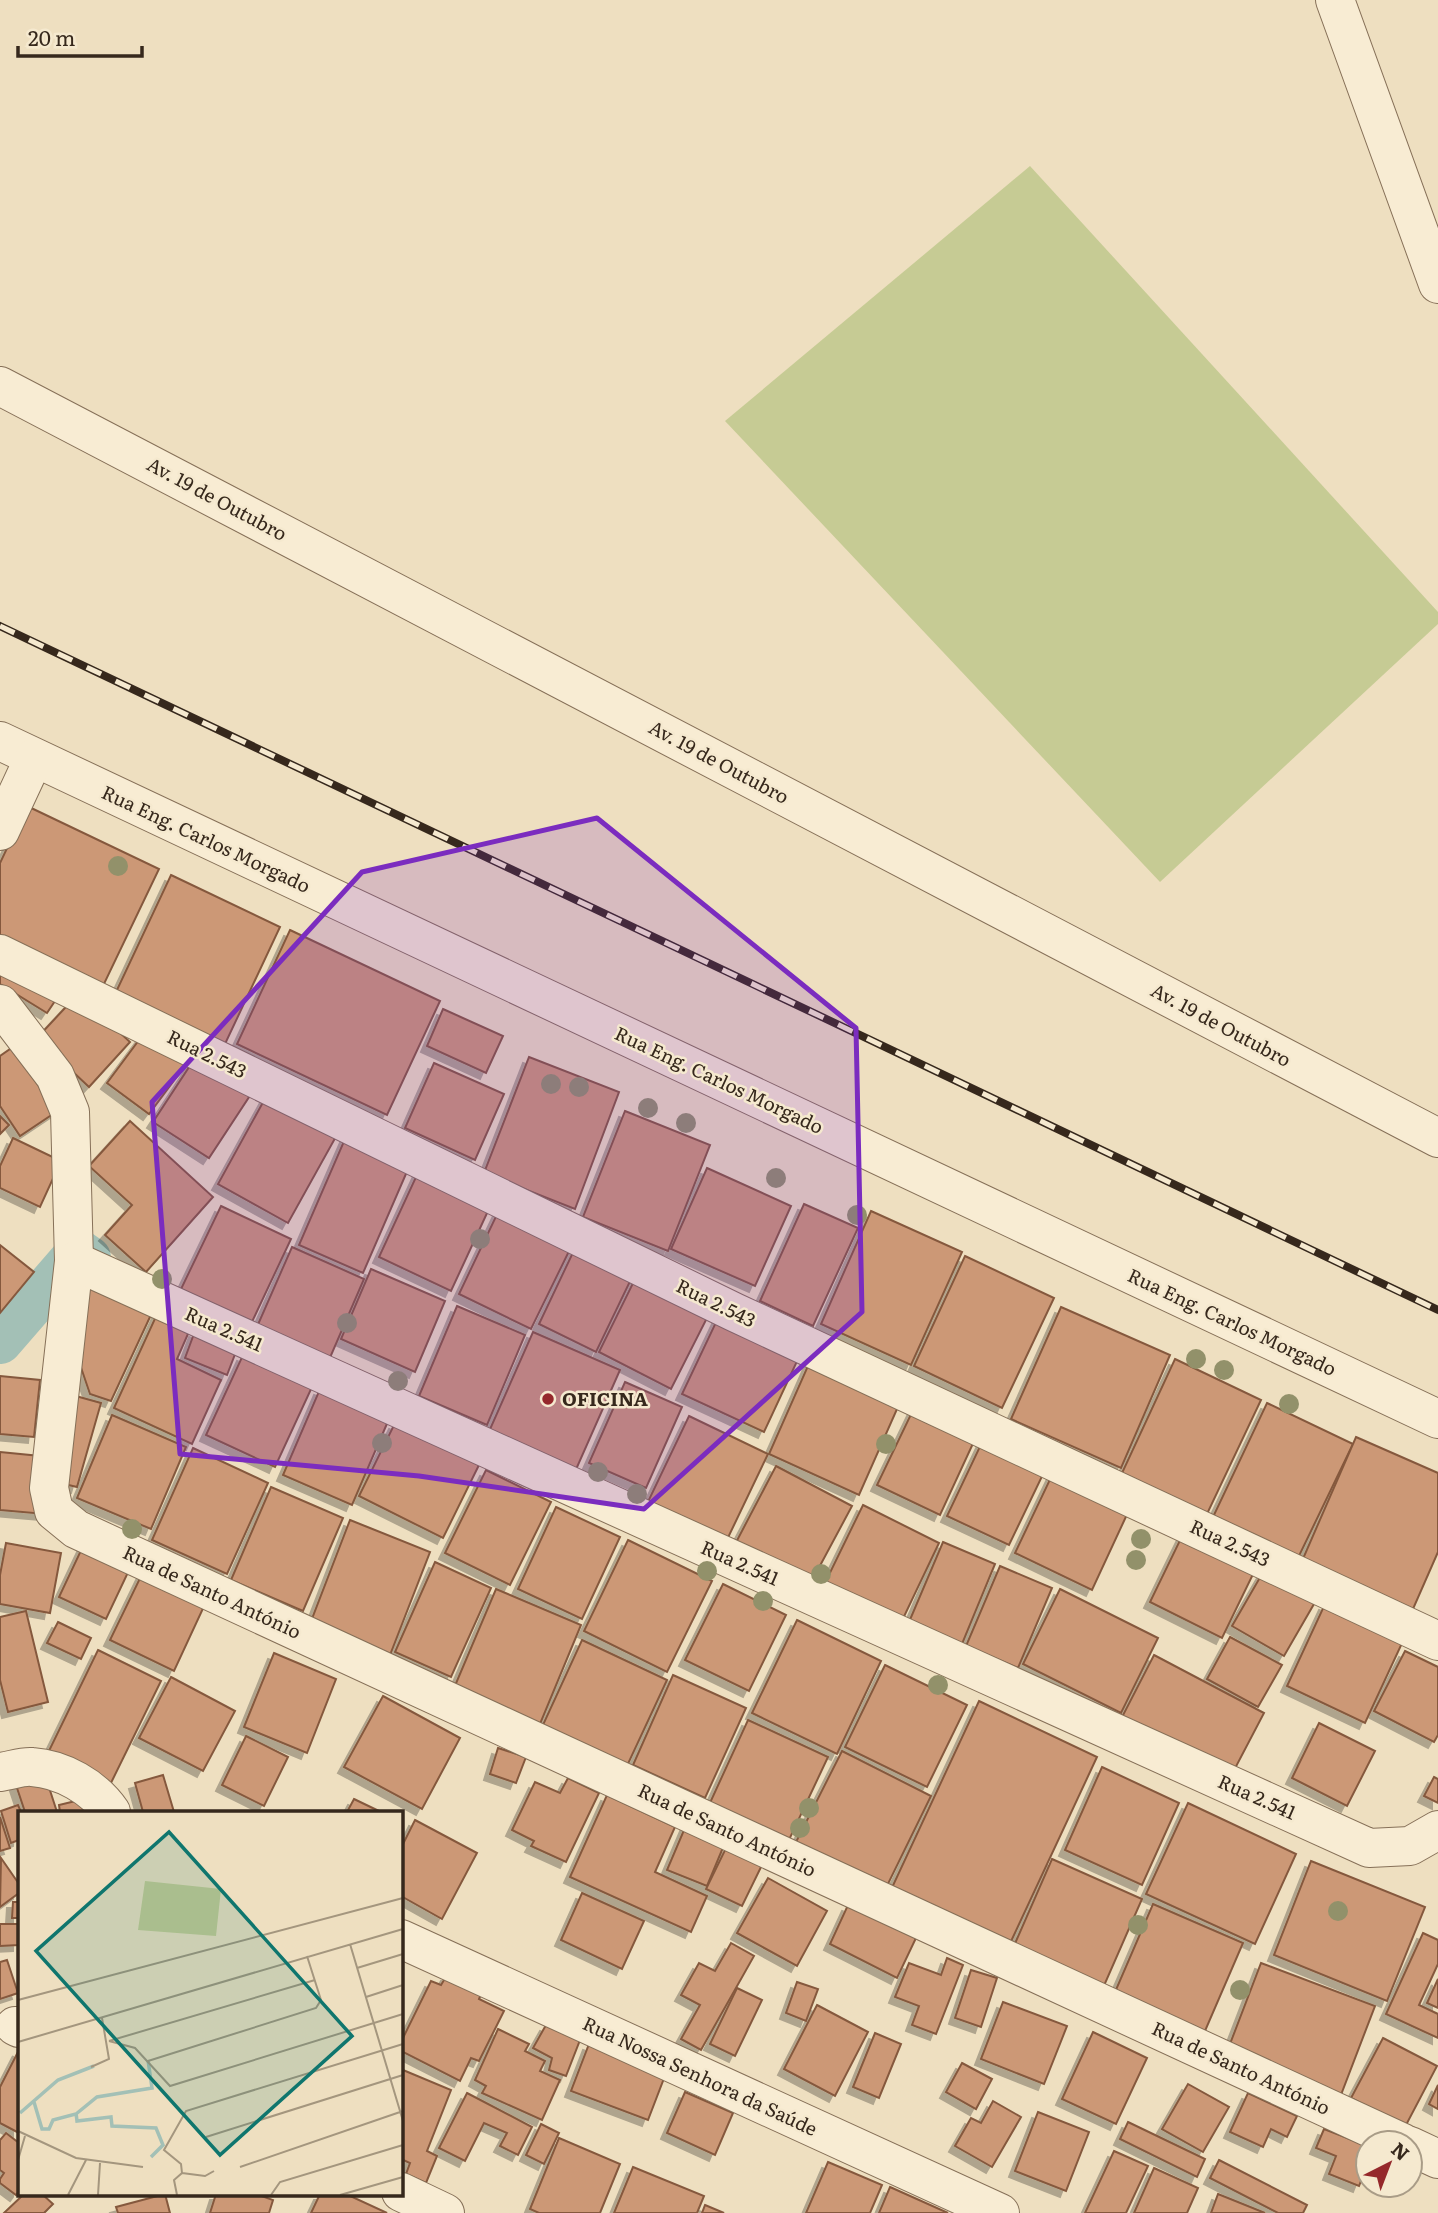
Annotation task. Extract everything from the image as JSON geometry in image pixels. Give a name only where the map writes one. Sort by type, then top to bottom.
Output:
[{"type":"street","points":[[1335,0],[1438,284]]},
{"type":"street","name":"Av. 19 de Outubro","points":[[0,386],[1438,1138]]},
{"type":"street","name":"Rua Eng. Carlos Morgado","points":[[0,741],[1438,1419]]},
{"type":"street","points":[[0,831],[34,758]]},
{"type":"street","name":"Rua 2.543","points":[[0,954],[734,1312],[1438,1641]]},
{"type":"street","points":[[0,1004],[55,1076],[69,1112],[74,1261]]},
{"type":"street","name":"Rua de Santo António","points":[[74,1261],[49,1488],[54,1511],[76,1529],[1373,2129]]},
{"type":"street","name":"Rua 2.541","points":[[74,1261],[1369,1849],[1424,1838]]},
{"type":"street","points":[[0,1772],[30,1767],[57,1771],[94,1794],[110,1811]]},
{"type":"street","name":"Rua Nossa Senhora da Saúde","points":[[402,1939],[1000,2213]]},
{"type":"street","points":[[402,2192],[445,2213]]},
{"type":"highlighted area","points":[[597,818],[856,1028],[862,1312],[644,1509],[419,1476],[180,1454],[152,1102],[362,872]]},
{"type":"green space","points":[[1030,166],[1438,612],[1438,624],[1160,882],[725,421]]},
{"type":"building","points":[[27,806],[159,869],[103,986],[0,937],[0,863]]},
{"type":"building","points":[[171,875],[280,927],[225,1044],[116,992]]},
{"type":"building","points":[[290,930],[440,1001],[387,1115],[237,1044]]},
{"type":"building","points":[[0,958],[59,995],[47,1013],[0,984]]},
{"type":"building","points":[[78,994],[130,1042],[89,1087],[37,1038]]},
{"type":"building","points":[[443,1009],[503,1036],[486,1073],[427,1046]]},
{"type":"building","points":[[145,1032],[187,1063],[149,1114],[107,1083]]},
{"type":"building","points":[[13,1047],[56,1112],[20,1136],[0,1106],[0,1056]]},
{"type":"building","points":[[197,1055],[253,1091],[209,1158],[153,1122]]},
{"type":"building","points":[[529,1057],[619,1092],[575,1209],[484,1173]]},
{"type":"building","points":[[434,1063],[504,1094],[475,1160],[405,1128]]},
{"type":"building","points":[[267,1095],[338,1133],[288,1223],[218,1184]]},
{"type":"building","points":[[625,1111],[710,1145],[668,1251],[583,1217]]},
{"type":"building","points":[[0,1116],[9,1125],[0,1134]]},
{"type":"building","points":[[130,1121],[213,1197],[146,1272],[105,1235],[132,1205],[89,1166]]},
{"type":"building","points":[[348,1132],[412,1160],[363,1273],[299,1245]]},
{"type":"building","points":[[13,1138],[61,1161],[40,1207],[0,1188],[0,1166]]},
{"type":"building","points":[[422,1164],[494,1198],[451,1291],[379,1257]]},
{"type":"building","points":[[707,1168],[791,1206],[755,1286],[671,1249]]},
{"type":"building","points":[[804,1204],[858,1228],[813,1326],[760,1301]]},
{"type":"building","points":[[221,1206],[291,1239],[251,1324],[181,1289]]},
{"type":"building","points":[[500,1208],[573,1243],[531,1329],[459,1294]]},
{"type":"building","points":[[871,1211],[962,1252],[911,1365],[821,1324]]},
{"type":"building","points":[[577,1244],[635,1271],[596,1352],[539,1324]]},
{"type":"building","points":[[0,1245],[34,1272],[0,1313]]},
{"type":"building","points":[[292,1247],[364,1279],[329,1360],[256,1329]]},
{"type":"building","points":[[965,1256],[1054,1298],[1002,1408],[914,1366]]},
{"type":"building","points":[[371,1269],[445,1301],[415,1372],[341,1339]]},
{"type":"building","points":[[81,1276],[156,1304],[111,1401],[90,1394],[72,1341]]},
{"type":"building","points":[[636,1277],[709,1314],[671,1389],[599,1352]]},
{"type":"building","points":[[457,1306],[525,1335],[487,1425],[419,1396]]},
{"type":"building","points":[[1061,1307],[1170,1355],[1121,1468],[1011,1419]]},
{"type":"building","points":[[158,1312],[191,1327],[177,1359],[221,1380],[192,1444],[114,1408]]},
{"type":"building","points":[[718,1318],[799,1357],[764,1432],[682,1394]]},
{"type":"building","points":[[195,1331],[237,1349],[227,1375],[185,1358]]},
{"type":"building","points":[[533,1332],[620,1370],[574,1474],[487,1436]]},
{"type":"building","points":[[243,1355],[312,1387],[275,1467],[206,1435]]},
{"type":"building","points":[[811,1359],[901,1400],[859,1495],[769,1454]]},
{"type":"building","points":[[1175,1359],[1261,1400],[1207,1514],[1122,1473]]},
{"type":"building","points":[[0,1376],[40,1380],[34,1437],[0,1434]]},
{"type":"building","points":[[625,1382],[682,1407],[646,1488],[589,1463]]},
{"type":"building","points":[[320,1389],[389,1419],[352,1505],[283,1475]]},
{"type":"building","points":[[65,1393],[101,1403],[77,1487],[60,1483]]},
{"type":"building","points":[[1267,1403],[1353,1444],[1298,1558],[1213,1517]]},
{"type":"building","points":[[914,1408],[976,1437],[940,1515],[877,1485]]},
{"type":"building","points":[[112,1415],[186,1447],[151,1529],[77,1498]]},
{"type":"building","points":[[689,1416],[768,1454],[724,1546],[645,1508]]},
{"type":"building","points":[[395,1423],[479,1465],[443,1538],[359,1496]]},
{"type":"building","points":[[1356,1437],[1438,1473],[1438,1552],[1413,1609],[1302,1561]]},
{"type":"building","points":[[984,1438],[1046,1468],[1009,1545],[947,1516]]},
{"type":"building","points":[[193,1448],[268,1483],[227,1574],[152,1540]]},
{"type":"building","points":[[0,1452],[50,1457],[45,1514],[0,1510]]},
{"type":"building","points":[[776,1466],[852,1506],[807,1590],[732,1550]]},
{"type":"building","points":[[486,1470],[551,1502],[510,1585],[445,1553]]},
{"type":"building","points":[[1054,1471],[1130,1508],[1092,1590],[1015,1553]]},
{"type":"building","points":[[271,1487],[343,1518],[303,1611],[231,1580]]},
{"type":"building","points":[[863,1505],[939,1543],[900,1625],[823,1587]]},
{"type":"building","points":[[556,1507],[620,1537],[582,1619],[518,1589]]},
{"type":"building","points":[[350,1520],[430,1552],[390,1655],[310,1624]]},
{"type":"building","points":[[1185,1530],[1257,1566],[1222,1638],[1150,1602]]},
{"type":"building","points":[[628,1540],[712,1581],[667,1672],[584,1631]]},
{"type":"building","points":[[943,1542],[995,1564],[962,1644],[909,1622]]},
{"type":"building","points":[[6,1543],[61,1553],[50,1613],[0,1604],[0,1575]]},
{"type":"building","points":[[84,1544],[131,1566],[106,1619],[59,1597]]},
{"type":"building","points":[[435,1562],[491,1588],[451,1677],[395,1652]]},
{"type":"building","points":[[1000,1566],[1052,1588],[1018,1668],[966,1646]]},
{"type":"building","points":[[1266,1567],[1318,1597],[1284,1656],[1232,1626]]},
{"type":"building","points":[[143,1572],[206,1602],[174,1671],[110,1640]]},
{"type":"building","points":[[723,1584],[786,1615],[749,1691],[685,1660]]},
{"type":"building","points":[[496,1589],[581,1625],[540,1724],[454,1688]]},
{"type":"building","points":[[1060,1589],[1158,1638],[1121,1713],[1023,1664]]},
{"type":"building","points":[[1325,1604],[1403,1641],[1365,1723],[1287,1686]]},
{"type":"building","points":[[26,1611],[48,1702],[8,1712],[0,1680],[0,1617]]},
{"type":"building","points":[[797,1620],[881,1661],[837,1754],[752,1713]]},
{"type":"building","points":[[58,1622],[91,1638],[81,1659],[47,1643]]},
{"type":"building","points":[[1230,1637],[1282,1665],[1258,1707],[1207,1679]]},
{"type":"building","points":[[582,1640],[667,1680],[627,1766],[542,1727]]},
{"type":"building","points":[[98,1650],[161,1681],[108,1789],[45,1759]]},
{"type":"building","points":[[1405,1651],[1438,1667],[1438,1735],[1434,1742],[1374,1711]]},
{"type":"building","points":[[274,1653],[336,1679],[307,1753],[244,1727]]},
{"type":"building","points":[[1154,1655],[1264,1713],[1230,1778],[1121,1719]]},
{"type":"building","points":[[885,1665],[967,1705],[927,1787],[845,1747]]},
{"type":"building","points":[[673,1675],[746,1708],[705,1798],[633,1765]]},
{"type":"building","points":[[171,1677],[235,1711],[203,1771],[139,1738]]},
{"type":"building","points":[[383,1696],[460,1738],[422,1809],[344,1767]]},
{"type":"building","points":[[979,1701],[1097,1757],[1007,1950],[889,1894]]},
{"type":"building","points":[[748,1720],[828,1757],[788,1842],[709,1805]]},
{"type":"building","points":[[1319,1723],[1375,1751],[1347,1806],[1292,1778]]},
{"type":"building","points":[[246,1736],[288,1757],[264,1806],[222,1785]]},
{"type":"building","points":[[498,1748],[526,1757],[516,1783],[490,1774]]},
{"type":"building","points":[[842,1751],[931,1796],[886,1888],[796,1842]]},
{"type":"building","points":[[1102,1767],[1179,1803],[1142,1885],[1065,1850]]},
{"type":"building","points":[[45,1775],[57,1811],[25,1811],[16,1785]]},
{"type":"building","points":[[163,1775],[174,1811],[143,1811],[135,1783]]},
{"type":"building","points":[[1434,1777],[1438,1779],[1438,1803],[1424,1796]]},
{"type":"building","points":[[568,1778],[599,1793],[566,1862],[531,1846],[534,1841],[512,1830],[535,1782],[560,1793]]},
{"type":"building","points":[[607,1795],[675,1827],[655,1872],[707,1896],[691,1932],[570,1877]]},
{"type":"building","points":[[88,1798],[92,1811],[60,1811],[59,1805]]},
{"type":"building","points":[[354,1799],[379,1811],[348,1811]]},
{"type":"building","points":[[1188,1803],[1296,1854],[1255,1944],[1146,1894]]},
{"type":"building","points":[[18,1805],[21,1811],[18,1811],[18,1840],[11,1843],[1,1811]]},
{"type":"building","points":[[0,1817],[10,1848],[0,1851]]},
{"type":"building","points":[[415,1820],[477,1853],[442,1919],[402,1897],[402,1846]]},
{"type":"building","points":[[687,1823],[727,1838],[707,1886],[667,1870]]},
{"type":"building","points":[[727,1846],[763,1863],[742,1906],[706,1889]]},
{"type":"building","points":[[1,1858],[18,1883],[18,1894],[0,1907]]},
{"type":"building","points":[[1052,1859],[1142,1899],[1103,1988],[1013,1948]]},
{"type":"building","points":[[1311,1861],[1425,1907],[1387,2001],[1274,1955]]},
{"type":"building","points":[[768,1878],[827,1911],[797,1966],[737,1933]]},
{"type":"building","points":[[582,1893],[644,1921],[622,1969],[561,1940]]},
{"type":"building","points":[[13,1902],[18,1902],[18,1918],[12,1918]]},
{"type":"building","points":[[1153,1904],[1243,1943],[1205,2031],[1115,1992]]},
{"type":"building","points":[[848,1905],[916,1938],[897,1978],[830,1944]]},
{"type":"building","points":[[0,1924],[18,1924],[18,1945],[0,1946]]},
{"type":"building","points":[[1423,1933],[1438,1940],[1438,1964],[1419,2005],[1438,2014],[1438,2038],[1386,2014]]},
{"type":"building","points":[[731,1943],[754,1956],[701,2050],[681,2039],[700,2005],[681,1995],[699,1963],[715,1971]]},
{"type":"building","points":[[947,1958],[963,1965],[936,2034],[912,2025],[919,2006],[895,1997],[909,1963],[941,1975]]},
{"type":"building","points":[[7,1960],[18,1993],[0,1999],[0,1962]]},
{"type":"building","points":[[1261,1963],[1375,2006],[1339,2100],[1225,2057]]},
{"type":"building","points":[[971,1970],[997,1978],[981,2027],[955,2018]]},
{"type":"building","points":[[447,1975],[482,1992],[479,1999],[504,2011],[479,2061],[471,2058],[460,2081],[402,2052],[402,2040],[431,1981],[441,1985]]},
{"type":"building","points":[[1438,1979],[1438,2008],[1427,2003]]},
{"type":"building","points":[[797,1982],[818,1989],[806,2021],[786,2013]]},
{"type":"building","points":[[737,1988],[762,2000],[735,2056],[710,2044]]},
{"type":"building","points":[[1003,2002],[1067,2026],[1044,2084],[981,2059]]},
{"type":"building","points":[[817,2005],[868,2032],[835,2096],[784,2069]]},
{"type":"building","points":[[546,2025],[580,2040],[566,2076],[549,2070],[552,2058],[533,2048]]},
{"type":"building","points":[[498,2029],[529,2044],[525,2051],[545,2061],[540,2071],[560,2080],[542,2120],[482,2093],[486,2086],[475,2080]]},
{"type":"building","points":[[1093,2032],[1147,2058],[1116,2124],[1062,2099]]},
{"type":"building","points":[[875,2033],[901,2044],[879,2098],[853,2087]]},
{"type":"building","points":[[1383,2038],[1437,2066],[1405,2127],[1351,2098]]},
{"type":"building","points":[[589,2044],[666,2073],[648,2120],[571,2091]]},
{"type":"building","points":[[18,2052],[18,2132],[0,2123],[0,2087]]},
{"type":"building","points":[[962,2063],[992,2079],[976,2109],[946,2092]]},
{"type":"building","points":[[403,2070],[451,2090],[427,2151],[437,2156],[426,2183],[406,2174],[410,2163],[402,2159]]},
{"type":"building","points":[[1188,2084],[1229,2107],[1203,2152],[1162,2129]]},
{"type":"building","points":[[1438,2085],[1438,2109],[1429,2104]]},
{"type":"building","points":[[685,2092],[733,2113],[715,2155],[667,2133]]},
{"type":"building","points":[[467,2093],[532,2127],[518,2155],[500,2146],[507,2133],[484,2123],[465,2161],[439,2148]]},
{"type":"building","points":[[1248,2093],[1297,2116],[1287,2137],[1271,2129],[1263,2147],[1230,2132]]},
{"type":"building","points":[[993,2101],[1021,2117],[992,2167],[955,2146],[971,2118],[981,2123]]},
{"type":"building","points":[[1038,2112],[1089,2132],[1066,2191],[1015,2171]]},
{"type":"building","points":[[1128,2122],[1205,2159],[1197,2177],[1120,2139]]},
{"type":"building","points":[[541,2124],[559,2133],[544,2164],[526,2155]]},
{"type":"building","points":[[1324,2129],[1354,2141],[1354,2184],[1329,2174],[1336,2156],[1316,2148]]},
{"type":"building","points":[[6,2133],[18,2142],[16,2195],[0,2183],[4,2173],[0,2170],[0,2140]]},
{"type":"building","points":[[559,2138],[620,2164],[600,2213],[539,2213],[530,2209]]},
{"type":"building","points":[[1114,2151],[1148,2166],[1126,2213],[1085,2213]]},
{"type":"building","points":[[1219,2160],[1307,2205],[1303,2213],[1278,2213],[1210,2178]]},
{"type":"building","points":[[828,2162],[882,2185],[870,2213],[806,2213]]},
{"type":"building","points":[[633,2167],[704,2196],[697,2213],[614,2213]]},
{"type":"building","points":[[1154,2168],[1198,2188],[1187,2213],[1134,2213]]},
{"type":"building","points":[[890,2187],[948,2213],[879,2213]]},
{"type":"building","points":[[1218,2194],[1265,2213],[1211,2213]]},
{"type":"building","points":[[22,2196],[44,2196],[53,2204],[44,2213],[4,2213]]},
{"type":"building","points":[[166,2196],[170,2213],[118,2213],[116,2207]]},
{"type":"building","points":[[215,2196],[262,2196],[273,2200],[269,2213],[210,2213]]},
{"type":"building","points":[[319,2196],[350,2196],[387,2213],[311,2213]]},
{"type":"building","points":[[705,2205],[724,2213],[702,2213]]},
{"type":"waterway","points":[[0,1342],[79,1251],[89,1258],[87,1264]]},
{"type":"railway","points":[[0,626],[1438,1310]]},
{"type":"place","name":"OFICINA","points":[[548,1399]]}]
